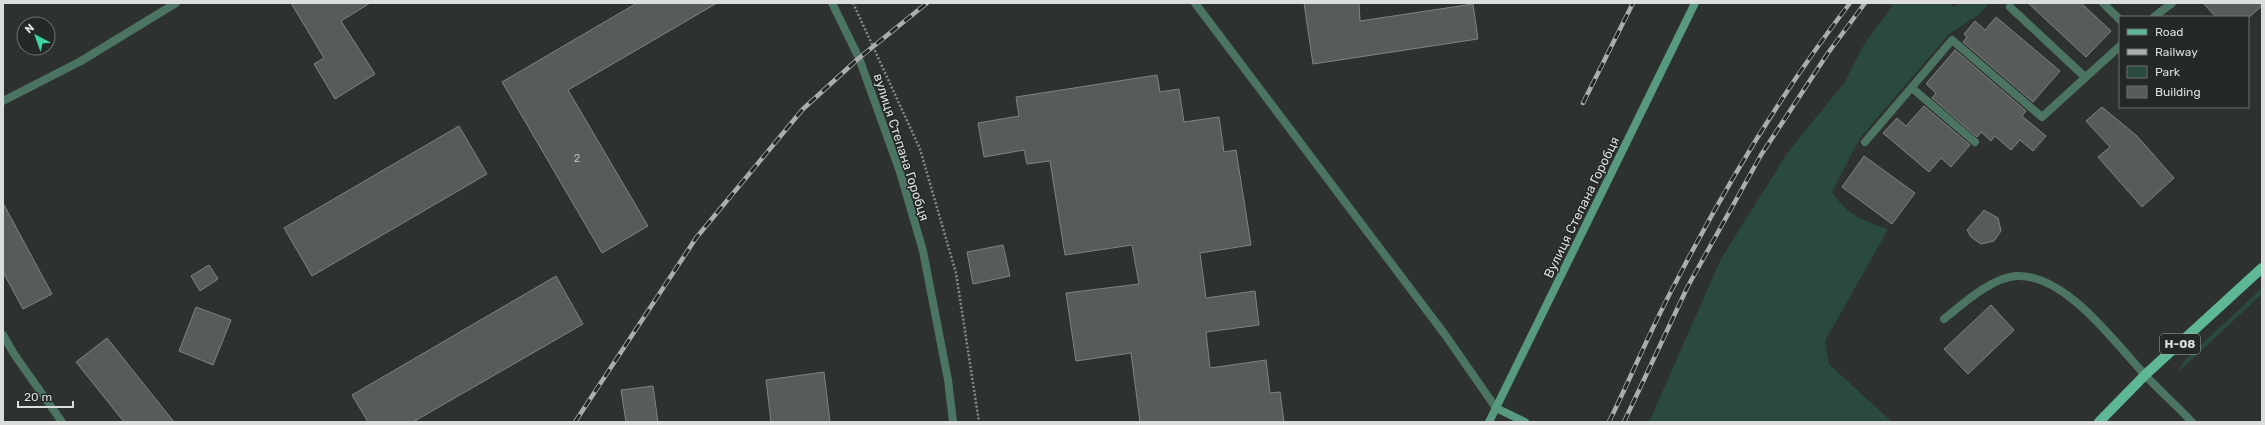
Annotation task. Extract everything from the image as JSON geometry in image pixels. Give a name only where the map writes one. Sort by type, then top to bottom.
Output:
[{"type":"main road","name":"Н-08","points":[[2099,422],[2145,375],[2262,268]]},
{"type":"street","points":[[3,101],[81,61],[176,3]]},
{"type":"street","name":"вулиця Степана Горобця","points":[[832,3],[859,58],[902,179],[923,251],[948,380],[953,422]]},
{"type":"street","points":[[1195,3],[1446,336],[1496,408],[1525,422]]},
{"type":"street","name":"Вулиця Степана Горобця","points":[[1489,422],[1695,3]]},
{"type":"street","points":[[2103,3],[2119,19]]},
{"type":"street","points":[[2155,16],[2172,3]]},
{"type":"street","points":[[2010,7],[2085,77]]},
{"type":"street","points":[[1865,142],[1952,40],[2042,117],[2119,47]]},
{"type":"street","points":[[1912,88],[1975,142]]},
{"type":"street","points":[[1944,319],[1987,286],[2015,276],[2038,278],[2060,291],[2091,316],[2145,375],[2192,422]]},
{"type":"street","points":[[3,335],[14,354],[62,422]]},
{"type":"path","points":[[853,3],[920,149],[956,273],[979,422]]},
{"type":"green space","points":[[1894,3],[1949,3],[1953,7],[1960,3],[1990,3],[1978,15],[1949,34],[1860,138],[1832,192],[1850,212],[1856,216],[1888,229],[1825,341],[1829,364],[1892,422],[1649,422],[1721,259],[1788,152],[1844,83],[1864,45]]},
{"type":"green space","points":[[2262,288],[2262,294],[2176,374],[2186,359]]},
{"type":"building","points":[[291,3],[370,3],[341,21],[375,74],[335,99],[314,64],[324,58]]},
{"type":"building","points":[[637,3],[717,3],[568,90],[648,226],[602,253],[502,82]]},
{"type":"building","points":[[1304,3],[1359,3],[1360,21],[1473,4],[1478,39],[1313,64]]},
{"type":"building","points":[[2028,3],[2081,3],[2111,31],[2086,57]]},
{"type":"building","points":[[2203,3],[2262,3],[2262,6],[2249,17],[2215,16]]},
{"type":"building","points":[[1996,17],[2060,71],[2033,102],[1963,42],[1967,37],[1964,34],[1975,21],[1985,30]]},
{"type":"building","points":[[1955,50],[2026,111],[2022,116],[2046,136],[2033,151],[2020,140],[2011,150],[1995,136],[1991,141],[1981,132],[1977,137],[1932,98],[1936,93],[1926,84]]},
{"type":"building","points":[[1157,75],[1160,92],[1179,89],[1184,122],[1219,117],[1224,152],[1236,150],[1251,245],[1200,253],[1206,298],[1255,291],[1259,325],[1206,332],[1210,368],[1266,360],[1270,393],[1280,392],[1284,422],[1140,422],[1131,353],[1076,361],[1066,293],[1139,284],[1132,245],[1065,255],[1050,161],[1027,164],[1024,150],[984,157],[978,123],[1019,116],[1016,97]]},
{"type":"building","points":[[1924,106],[1970,145],[1951,167],[1941,158],[1929,172],[1883,133],[1897,118],[1906,126]]},
{"type":"building","points":[[2102,107],[2137,136],[2174,178],[2142,207],[2098,157],[2110,147],[2086,121]]},
{"type":"building","points":[[459,126],[487,174],[312,276],[284,228]]},
{"type":"building","points":[[1864,156],[1915,193],[1892,224],[1842,187]]},
{"type":"building","points":[[3,203],[52,294],[23,309],[3,272]]},
{"type":"building","points":[[1984,210],[1998,218],[2001,231],[1994,241],[1981,244],[1971,237],[1967,230]]},
{"type":"building","points":[[1003,245],[1010,276],[973,284],[967,252]]},
{"type":"building","points":[[209,265],[218,279],[200,291],[191,276]]},
{"type":"building","points":[[556,276],[583,324],[413,422],[368,422],[352,395]]},
{"type":"building","points":[[1991,305],[2014,330],[1968,374],[1944,349]]},
{"type":"building","points":[[196,307],[231,320],[213,365],[179,351]]},
{"type":"building","points":[[107,338],[174,422],[124,422],[76,362]]},
{"type":"building","points":[[824,372],[830,422],[771,422],[766,380]]},
{"type":"building","points":[[653,386],[658,422],[626,422],[621,390]]},
{"type":"railway","points":[[575,422],[696,238],[803,109],[859,58],[927,3]]},
{"type":"railway","points":[[1583,103],[1633,3]]},
{"type":"railway","points":[[1609,422],[1668,297],[1736,172],[1779,103],[1850,3]]},
{"type":"railway","points":[[1624,422],[1688,286],[1761,155],[1828,53],[1865,3]]}]
